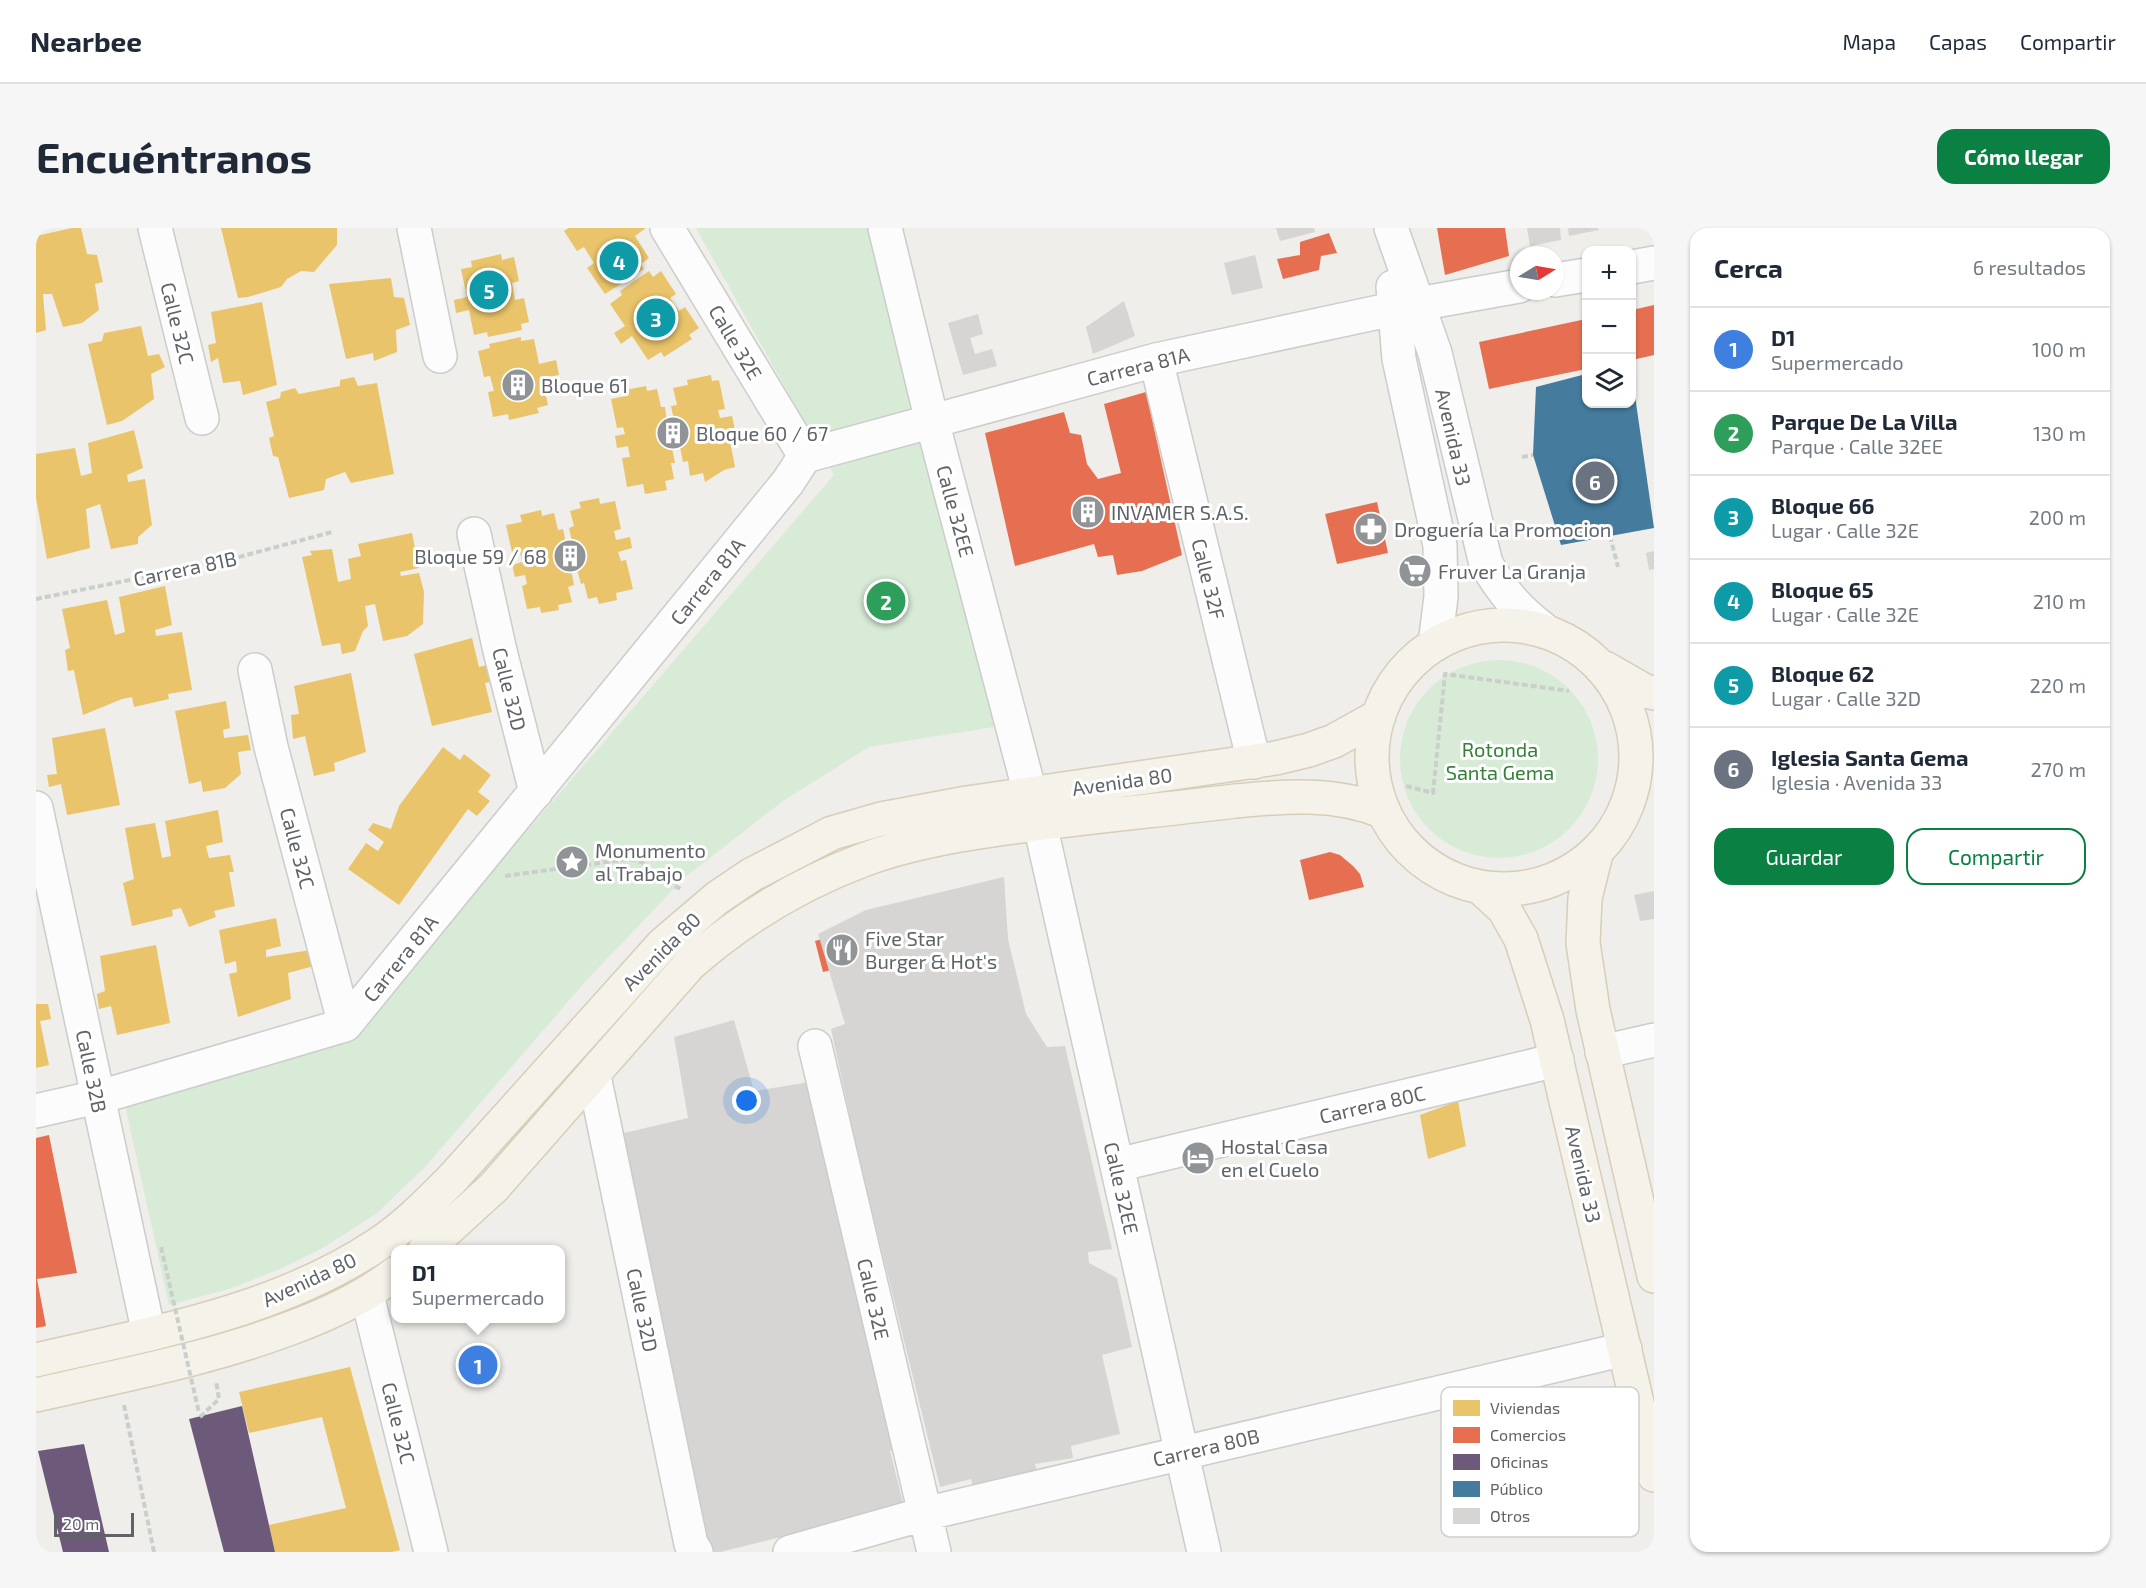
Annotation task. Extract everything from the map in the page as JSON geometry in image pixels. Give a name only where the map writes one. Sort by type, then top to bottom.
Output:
[{"type":"main road","points":[[1602,667],[1622,697],[1635,732],[1636,769],[1643,781],[1630,800],[1616,829],[1596,854],[1570,873],[1542,884],[1512,890],[1480,887],[1450,878],[1423,861],[1401,839],[1384,812],[1375,780],[1372,748],[1378,716],[1386,697],[1410,663],[1450,635],[1479,626],[1508,624],[1542,629],[1575,644],[1602,667],[1645,691],[1654,693]]},
{"type":"main road","name":"Avenida 80","points":[[36,1360],[149,1334],[238,1309],[276,1296],[343,1267],[379,1244],[420,1211],[452,1179],[663,944],[710,904],[751,875],[832,833],[904,814],[1030,793],[1254,762],[1309,750],[1334,741],[1378,716]]},
{"type":"main road","name":"Avenida 80","points":[[430,1245],[494,1187],[536,1136],[594,1076],[689,965],[717,940],[789,894],[831,873],[865,859],[921,843],[966,834],[1280,797],[1348,800],[1366,804],[1384,812]]},
{"type":"main road","points":[[1596,854],[1585,898],[1583,943],[1602,1052],[1654,1276]]},
{"type":"main road","name":"Avenida 33","points":[[1480,887],[1504,909],[1521,939],[1547,1020],[1634,1387]]},
{"type":"main road","name":"Avenida 80","points":[[36,1395],[241,1346],[335,1311],[367,1294],[391,1277]]},
{"type":"main road","name":"Avenida 33","points":[[1639,1410],[1654,1475]]},
{"type":"street","name":"Calle 32C","points":[[155,228],[202,418]]},
{"type":"street","points":[[414,228],[441,356]]},
{"type":"street","name":"Calle 32E","points":[[667,228],[805,456]]},
{"type":"street","name":"Calle 32EE","points":[[885,228],[932,421],[1030,793]]},
{"type":"street","name":"Avenida 33","points":[[1390,228],[1406,306],[1399,358],[1440,546],[1441,597],[1435,644]]},
{"type":"street","points":[[1636,266],[1654,263]]},
{"type":"street","points":[[1564,279],[1582,276]]},
{"type":"street","name":"Carrera 81A","points":[[345,1024],[788,482],[805,456],[1156,360],[1406,306],[1510,288]]},
{"type":"street","name":"Avenida 33","points":[[1406,306],[1435,353],[1486,564],[1502,590],[1518,609],[1542,629]]},
{"type":"street","name":"Calle 32F","points":[[1156,360],[1254,762]]},
{"type":"street","name":"Calle 32D","points":[[474,534],[500,651],[536,792]]},
{"type":"street","name":"Calle 32C","points":[[255,670],[271,747],[345,1024]]},
{"type":"street","name":"Calle 32B","points":[[36,808],[149,1334]]},
{"type":"street","name":"Calle 32EE","points":[[1040,824],[1204,1552]]},
{"type":"street","points":[[36,1111],[98,1098],[345,1024]]},
{"type":"street","points":[[1602,1052],[1654,1040]]},
{"type":"street","name":"Calle 32E","points":[[815,1046],[934,1552]]},
{"type":"street","name":"Carrera 80C","points":[[1117,1165],[1557,1060]]},
{"type":"street","name":"Calle 32D","points":[[594,1076],[694,1548]]},
{"type":"street","name":"Calle 32C","points":[[367,1294],[431,1552]]},
{"type":"street","name":"Carrera 80B","points":[[1464,1387],[1625,1350]]},
{"type":"street","name":"Carrera 80B","points":[[790,1552],[924,1514],[1441,1392]]},
{"type":"path","points":[[1522,458],[1533,455]]},
{"type":"path","name":"Carrera 81B","points":[[36,600],[228,560],[332,532]]},
{"type":"path","points":[[1610,536],[1618,567]]},
{"type":"path","points":[[1406,786],[1433,793],[1445,674],[1569,691]]},
{"type":"path","points":[[466,878],[523,875],[629,859],[642,862],[663,882],[683,890]]},
{"type":"path","points":[[161,1247],[200,1417],[219,1400],[215,1376]]},
{"type":"path","points":[[123,1398],[154,1552]]},
{"type":"green space","points":[[696,228],[882,228],[1000,726],[869,747],[783,801],[684,878],[585,982],[424,1168],[376,1214],[321,1249],[280,1269],[229,1289],[169,1305],[125,1105],[358,1027],[834,475]]},
{"type":"green space","name":"Rotonda Santa Gema","points":[[1499,660],[1518,662],[1537,668],[1554,677],[1569,689],[1581,704],[1590,721],[1596,740],[1598,759],[1596,778],[1590,797],[1581,814],[1569,829],[1554,841],[1537,850],[1518,856],[1499,858],[1480,856],[1461,850],[1444,841],[1429,829],[1417,814],[1408,797],[1402,778],[1400,759],[1402,740],[1408,721],[1417,704],[1429,689],[1444,677],[1461,668],[1480,662]]},
{"type":"building: Viviendas","points":[[81,228],[87,254],[97,255],[103,282],[95,284],[99,310],[82,323],[63,327],[52,294],[43,294],[46,330],[36,333],[36,236]]},
{"type":"building: Viviendas","points":[[221,228],[337,228],[337,245],[314,272],[301,271],[287,279],[281,287],[238,298]]},
{"type":"building: Viviendas","points":[[569,228],[646,228],[635,236],[649,258],[641,264],[644,269],[605,294],[587,268],[594,263],[584,247],[577,251],[564,231]]},
{"type":"building: Viviendas","points":[[501,254],[502,260],[514,257],[519,281],[512,283],[515,300],[524,298],[529,322],[521,324],[522,330],[488,337],[487,332],[474,335],[469,310],[456,313],[454,300],[467,297],[461,269],[472,267],[471,261]]},
{"type":"building: Viviendas","points":[[649,271],[653,277],[661,271],[676,294],[670,298],[679,311],[685,307],[699,328],[689,335],[692,339],[664,357],[661,352],[648,360],[632,336],[621,344],[614,333],[625,326],[610,304],[622,295],[620,291]]},
{"type":"building: Viviendas","points":[[391,278],[394,297],[404,298],[410,325],[396,330],[397,352],[374,361],[373,353],[346,359],[329,284]]},
{"type":"building: Viviendas","points":[[262,302],[277,385],[243,395],[240,381],[223,383],[218,358],[211,362],[208,345],[216,343],[211,312]]},
{"type":"building: Viviendas","points":[[141,326],[148,356],[159,354],[165,367],[151,374],[154,399],[122,421],[107,425],[88,344],[102,341],[104,333]]},
{"type":"building: Viviendas","name":"Bloque 61","points":[[521,337],[521,341],[534,339],[539,364],[556,360],[559,375],[542,378],[548,405],[537,408],[539,413],[509,420],[508,414],[493,417],[488,392],[494,391],[490,376],[484,377],[478,351],[490,348],[489,344]]},
{"type":"building: Viviendas","name":"Bloque 60 / 67","points":[[711,375],[712,381],[719,380],[725,409],[718,410],[720,418],[732,416],[735,430],[722,432],[724,442],[730,441],[735,467],[724,470],[705,482],[703,473],[690,476],[688,461],[683,462],[680,447],[672,448],[675,463],[671,463],[674,479],[665,481],[667,490],[645,494],[643,484],[627,487],[622,458],[630,457],[628,446],[617,448],[615,436],[625,434],[623,427],[617,428],[611,399],[626,396],[625,390],[646,386],[647,391],[657,389],[661,407],[665,407],[667,422],[674,420],[671,406],[677,405],[673,388],[688,385],[687,380]]},
{"type":"building: Viviendas","points":[[354,377],[358,386],[377,383],[394,474],[351,483],[345,472],[326,479],[324,490],[289,498],[278,457],[273,456],[269,438],[274,436],[266,402],[280,398],[281,392],[295,388],[299,394],[340,386],[340,380]]},
{"type":"building: Viviendas","points":[[134,430],[143,468],[127,475],[128,482],[145,479],[152,525],[138,537],[138,544],[111,549],[100,504],[86,509],[90,548],[47,559],[36,498],[36,454],[75,448],[81,476],[92,473],[88,443]]},
{"type":"building: Viviendas","name":"Bloque 59 / 68","points":[[599,498],[600,504],[615,501],[621,529],[614,531],[616,540],[630,537],[632,548],[618,552],[621,561],[626,560],[633,589],[616,593],[617,600],[599,604],[597,597],[588,599],[577,569],[571,570],[574,585],[568,587],[572,602],[558,605],[559,610],[541,613],[540,607],[527,609],[522,586],[527,584],[525,575],[515,577],[512,565],[522,562],[520,551],[512,552],[506,525],[522,522],[520,515],[541,510],[542,516],[554,513],[558,530],[563,529],[566,543],[572,541],[569,528],[574,526],[570,511],[581,508],[579,502]]},
{"type":"building: Viviendas","points":[[412,533],[419,568],[400,572],[401,576],[419,573],[424,592],[423,624],[407,636],[383,641],[375,604],[365,606],[368,626],[363,631],[355,651],[342,654],[340,643],[322,646],[302,557],[312,555],[310,551],[332,549],[338,582],[351,579],[348,559],[361,556],[358,544]]},
{"type":"building: Viviendas","points":[[165,586],[172,625],[155,630],[156,636],[182,632],[192,690],[168,694],[169,699],[134,707],[132,697],[122,699],[83,715],[74,670],[68,671],[65,650],[70,648],[62,609],[107,600],[115,635],[125,632],[119,597]]},
{"type":"building: Viviendas","points":[[472,638],[479,667],[495,663],[499,680],[485,683],[492,712],[432,726],[414,654]]},
{"type":"building: Viviendas","points":[[351,673],[366,752],[334,763],[335,771],[314,776],[305,736],[293,739],[291,715],[299,714],[294,686]]},
{"type":"building: Viviendas","points":[[226,701],[230,728],[223,730],[224,738],[248,735],[251,750],[238,752],[241,774],[225,788],[203,792],[201,781],[189,784],[175,711]]},
{"type":"building: Viviendas","points":[[105,728],[120,805],[67,815],[61,784],[49,787],[47,775],[57,774],[52,738]]},
{"type":"building: Viviendas","points":[[443,747],[460,760],[464,754],[491,775],[478,792],[490,801],[477,816],[468,809],[399,905],[348,869],[366,843],[378,851],[384,842],[368,830],[373,823],[391,829],[399,806]]},
{"type":"building: Viviendas","points":[[218,810],[223,842],[206,846],[209,858],[230,855],[234,872],[229,872],[235,906],[214,911],[216,917],[189,927],[181,908],[172,910],[173,916],[132,926],[123,883],[134,879],[125,828],[155,823],[162,858],[171,856],[165,821]]},
{"type":"building: Viviendas","points":[[276,918],[281,946],[266,950],[266,957],[311,950],[314,966],[288,973],[291,999],[238,1017],[229,974],[237,972],[236,961],[225,964],[219,930]]},
{"type":"building: Viviendas","points":[[156,945],[170,1023],[117,1035],[111,1006],[99,1009],[97,994],[105,991],[100,956]]},
{"type":"building: Viviendas","points":[[36,1004],[48,1004],[51,1019],[40,1021],[49,1065],[36,1068]]},
{"type":"building: Viviendas","points":[[1458,1101],[1466,1146],[1428,1159],[1420,1115]]},
{"type":"building: Viviendas","points":[[350,1367],[400,1550],[392,1552],[275,1552],[269,1525],[346,1508],[322,1417],[249,1433],[239,1392]]},
{"type":"building: Comercios","points":[[1437,228],[1505,228],[1509,256],[1445,275]]},
{"type":"building: Comercios","points":[[1329,233],[1337,253],[1321,256],[1319,270],[1283,279],[1277,259],[1300,255],[1300,242]]},
{"type":"building: Comercios","points":[[1654,305],[1654,355],[1636,359],[1636,354],[1636,309]]},
{"type":"building: Comercios","points":[[1582,320],[1582,370],[1489,389],[1479,342]]},
{"type":"building: Comercios","name":"INVAMER S.A.S.","points":[[1146,392],[1182,555],[1142,571],[1117,575],[1113,555],[1098,557],[1094,544],[1015,566],[985,433],[1064,412],[1070,433],[1081,435],[1087,464],[1098,479],[1121,473],[1104,404]]},
{"type":"building: Comercios","points":[[1377,502],[1388,553],[1337,564],[1325,514]]},
{"type":"building: Comercios","points":[[1330,852],[1340,855],[1353,866],[1360,874],[1364,887],[1309,900],[1300,860]]},
{"type":"building: Comercios","name":"Five Star Burger & Hot's","points":[[861,928],[870,960],[823,972],[815,941]]},
{"type":"building: Comercios","points":[[49,1135],[77,1273],[37,1279],[46,1326],[36,1328],[36,1138]]},
{"type":"building: Oficinas","points":[[242,1406],[275,1552],[224,1552],[189,1419]]},
{"type":"building: Oficinas","points":[[84,1444],[109,1552],[63,1552],[38,1451]]},
{"type":"building: Público","points":[[1582,375],[1582,408],[1636,408],[1636,403],[1654,528],[1561,545],[1533,455],[1536,387]]},
{"type":"building: Otros","points":[[1276,228],[1314,228],[1315,232],[1280,241]]},
{"type":"building: Otros","points":[[1527,228],[1560,228],[1561,240],[1530,246]]},
{"type":"building: Otros","points":[[1568,228],[1598,228],[1599,230],[1569,236]]},
{"type":"building: Otros","points":[[1255,255],[1263,288],[1232,295],[1224,263]]},
{"type":"building: Otros","points":[[1124,301],[1135,336],[1093,354],[1086,327]]},
{"type":"building: Otros","points":[[978,314],[983,334],[970,338],[975,354],[992,349],[997,366],[963,375],[948,323]]},
{"type":"building: Otros","points":[[1654,551],[1654,569],[1649,570],[1646,553]]},
{"type":"building: Otros","points":[[1004,877],[1008,939],[1026,1014],[1047,1047],[1065,1046],[1112,1249],[1088,1252],[1089,1263],[1117,1278],[1132,1347],[1102,1355],[1120,1434],[1071,1446],[1073,1458],[1035,1464],[1039,1478],[975,1495],[971,1479],[940,1487],[858,1154],[831,1029],[845,1024],[818,934],[866,910]]},
{"type":"building: Otros","points":[[1654,891],[1654,919],[1640,921],[1634,895]]},
{"type":"building: Otros","points":[[734,1020],[754,1091],[816,1081],[903,1447],[890,1451],[904,1507],[720,1552],[708,1552],[620,1134],[688,1118],[674,1037]]},
{"type":"place","name":"Bloque 65","points":[[619,261]]},
{"type":"place","name":"Bloque 62","points":[[489,290]]},
{"type":"place","name":"Bloque 66","points":[[656,318]]},
{"type":"place","name":"Bloque 61","points":[[518,385]]},
{"type":"place","name":"Bloque 60 / 67","points":[[673,433]]},
{"type":"place","name":"Iglesia Santa Gema","points":[[1595,481]]},
{"type":"place","name":"INVAMER S.A.S.","points":[[1088,512]]},
{"type":"place","name":"Droguería La Promocion","points":[[1371,529]]},
{"type":"place","name":"Bloque 59 / 68","points":[[570,556]]},
{"type":"place","name":"Fruver La Granja","points":[[1415,571]]},
{"type":"place","name":"Parque De La Villa","points":[[886,601]]},
{"type":"place","name":"Monumento al Trabajo","points":[[572,862]]},
{"type":"place","name":"Five Star Burger & Hot's","points":[[842,950]]},
{"type":"place","name":"Hostal Casa en el Cuelo","points":[[1198,1158]]},
{"type":"place","name":"D1","points":[[478,1365]]}]
